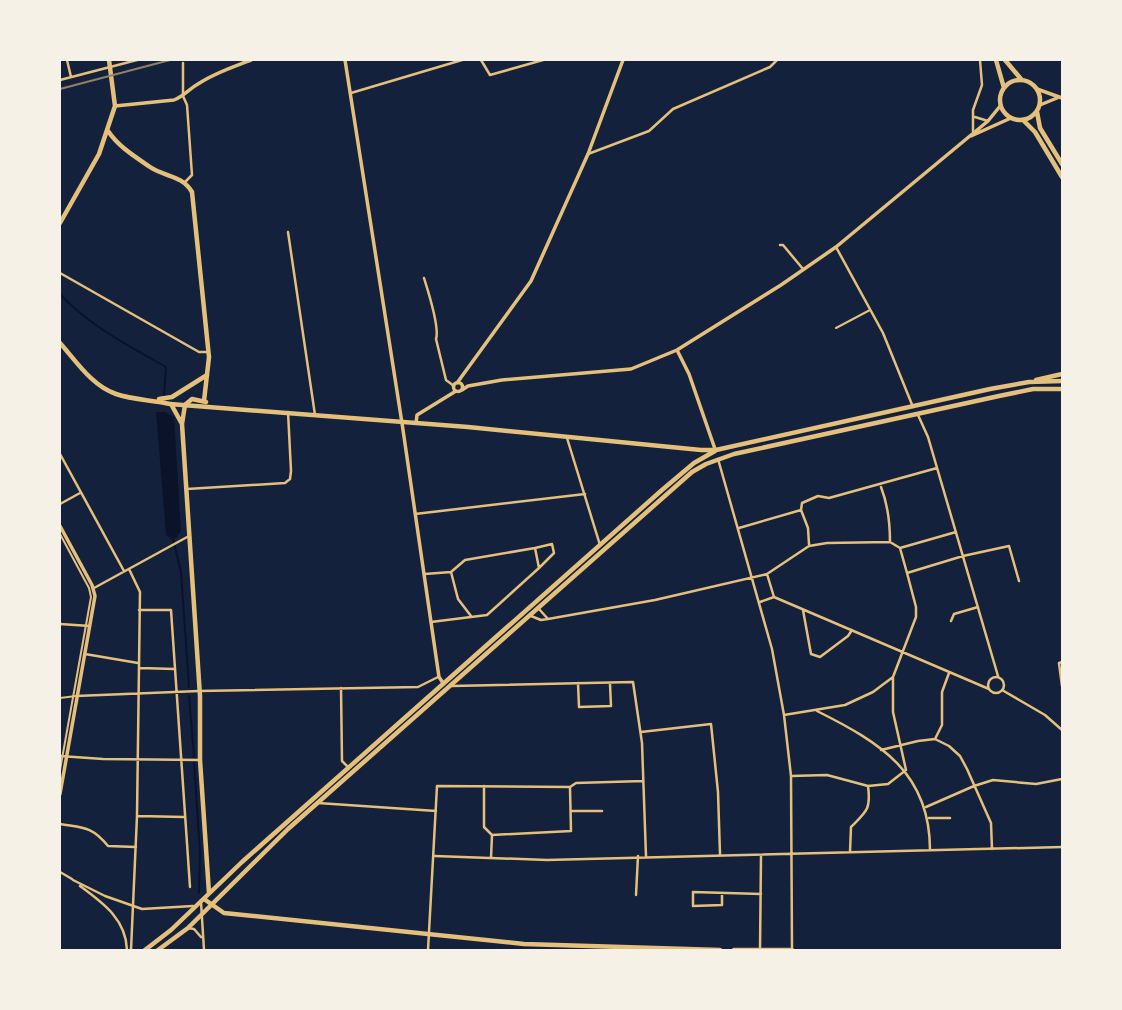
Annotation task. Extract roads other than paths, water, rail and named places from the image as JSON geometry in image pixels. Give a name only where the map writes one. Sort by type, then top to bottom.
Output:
[{"type":"main road","points":[[60,223],[108,131],[115,106],[109,60]]},
{"type":"main road","points":[[996,60],[1004,88]]},
{"type":"main road","points":[[1005,60],[1021,80]]},
{"type":"main road","points":[[1022,120],[1037,111],[1040,105],[1037,89],[1028,81],[1015,80],[1004,88],[1001,105],[1011,118],[1022,120],[1035,132],[1062,177]]},
{"type":"main road","points":[[1037,111],[1040,128],[1062,164]]},
{"type":"main road","points":[[108,131],[118,145],[151,167],[185,182],[192,192],[208,352],[204,401]]},
{"type":"main road","points":[[102,146],[118,145]]},
{"type":"main road","points":[[60,346],[95,383],[113,394],[170,404],[416,423],[692,450],[716,450],[1029,383],[1062,381]]},
{"type":"main road","points":[[1029,383],[1043,377],[1062,374]]},
{"type":"main road","points":[[153,400],[172,397],[208,375]]},
{"type":"main road","points":[[158,950],[188,928],[349,768],[443,683],[529,614],[539,609],[692,472],[719,459],[917,413],[1033,389],[1062,389]]},
{"type":"main road","points":[[211,904],[200,760],[199,691],[182,424],[185,405],[192,399],[216,406]]},
{"type":"main road","points":[[170,404],[182,424]]},
{"type":"main road","points":[[913,407],[917,413]]},
{"type":"main road","points":[[692,450],[694,463]]},
{"type":"main road","points":[[716,450],[719,459]]},
{"type":"main road","points":[[145,950],[452,686],[600,545],[694,463],[716,450]]},
{"type":"main road","points":[[443,683],[452,686]]},
{"type":"main road","points":[[201,902],[211,904],[224,913],[568,949],[720,950]]},
{"type":"main road","points":[[190,909],[195,920]]},
{"type":"main road","points":[[734,950],[792,950]]},
{"type":"street","points":[[66,60],[71,76]]},
{"type":"street","points":[[60,80],[137,60]]},
{"type":"street","points":[[115,106],[168,102],[183,96],[213,75],[251,60]]},
{"type":"street","points":[[345,60],[439,677],[443,683]]},
{"type":"street","points":[[351,93],[462,60]]},
{"type":"street","points":[[481,60],[490,75],[543,60]]},
{"type":"street","points":[[416,423],[417,415],[458,386],[531,281],[588,154],[623,60]]},
{"type":"street","points":[[588,154],[649,131],[673,109],[770,67],[777,60]]},
{"type":"street","points":[[973,132],[973,110],[982,85],[980,60]]},
{"type":"street","points":[[183,63],[183,96],[187,105],[192,175],[185,182]]},
{"type":"street","points":[[1037,89],[1060,98]]},
{"type":"street","points":[[1040,105],[1060,98]]},
{"type":"street","points":[[424,278],[434,311],[438,334],[436,339],[446,380],[458,386],[631,369],[677,350],[836,247],[988,121],[1001,105]]},
{"type":"street","points":[[975,117],[988,121]]},
{"type":"street","points":[[969,137],[1011,118]]},
{"type":"street","points":[[61,206],[68,208]]},
{"type":"street","points":[[288,232],[315,415]]},
{"type":"street","points":[[780,245],[783,245],[803,269]]},
{"type":"street","points":[[836,247],[883,333],[913,407]]},
{"type":"street","points":[[60,273],[199,352],[208,352]]},
{"type":"street","points":[[836,328],[871,310]]},
{"type":"street","points":[[677,350],[689,374],[716,450]]},
{"type":"street","points":[[186,489],[285,483],[290,478],[291,471],[288,412]]},
{"type":"street","points":[[917,413],[928,437],[998,676],[1003,681],[1002,690]]},
{"type":"street","points":[[567,437],[600,545]]},
{"type":"street","points":[[60,454],[80,493],[126,570],[140,588],[137,816],[134,906],[131,910],[129,950]]},
{"type":"street","points":[[719,459],[772,649],[784,715],[791,776],[792,950]]},
{"type":"street","points":[[809,546],[808,528],[801,510],[802,503],[818,496],[829,498],[880,486],[937,468]]},
{"type":"street","points":[[880,486],[887,501],[890,542]]},
{"type":"street","points":[[60,504],[80,493]]},
{"type":"street","points":[[415,514],[585,494]]},
{"type":"street","points":[[739,528],[801,510]]},
{"type":"street","points":[[60,526],[91,588],[94,600],[60,770]]},
{"type":"street","points":[[900,548],[956,532]]},
{"type":"street","points":[[60,534],[91,588]]},
{"type":"street","points":[[91,588],[189,536]]},
{"type":"street","points":[[529,614],[541,620],[548,619],[768,575],[809,546],[827,543],[890,542],[900,548],[916,607],[916,617],[893,677],[893,712],[906,770],[929,818],[930,850]]},
{"type":"street","points":[[424,575],[451,572],[464,560],[552,544],[554,553],[487,615],[431,622]]},
{"type":"street","points":[[907,573],[963,556],[1009,546],[1019,582]]},
{"type":"street","points":[[535,548],[539,568]]},
{"type":"street","points":[[451,572],[458,599],[471,617]]},
{"type":"street","points":[[768,575],[774,597]]},
{"type":"street","points":[[760,602],[774,597],[996,693],[1002,690]]},
{"type":"street","points":[[951,621],[954,614],[978,607]]},
{"type":"street","points":[[539,609],[548,619]]},
{"type":"street","points":[[139,610],[171,610],[190,887]]},
{"type":"street","points":[[803,610],[811,654],[816,657],[820,657],[848,636],[852,630]]},
{"type":"street","points":[[60,624],[88,626]]},
{"type":"street","points":[[75,696],[85,654],[88,626]]},
{"type":"street","points":[[85,654],[138,663]]},
{"type":"street","points":[[1062,662],[1059,663],[1062,686]]},
{"type":"street","points":[[138,669],[174,669]]},
{"type":"street","points":[[935,740],[942,725],[942,692],[949,673]]},
{"type":"street","points":[[989,689],[991,678],[998,676]]},
{"type":"street","points":[[60,698],[199,691],[418,687],[439,677]]},
{"type":"street","points":[[784,715],[817,711],[855,701],[893,677]]},
{"type":"street","points":[[452,686],[633,682],[640,732],[646,856]]},
{"type":"street","points":[[578,684],[579,707],[611,706],[610,683]]},
{"type":"street","points":[[341,688],[342,761],[349,768]]},
{"type":"street","points":[[1002,690],[1061,727]]},
{"type":"street","points":[[817,711],[842,723],[906,770]]},
{"type":"street","points":[[640,732],[711,724],[718,789],[720,854]]},
{"type":"street","points":[[881,750],[901,744],[935,740],[960,756],[991,822],[992,849]]},
{"type":"street","points":[[63,756],[200,760]]},
{"type":"street","points":[[60,794],[63,756]]},
{"type":"street","points":[[791,776],[827,775],[868,786],[888,784],[906,770]]},
{"type":"street","points":[[926,807],[993,780],[1036,784],[1062,779]]},
{"type":"street","points":[[428,950],[437,786],[570,787],[576,783],[643,781]]},
{"type":"street","points":[[484,786],[484,827],[492,835],[491,858]]},
{"type":"street","points":[[850,853],[851,827],[868,810],[868,786]]},
{"type":"street","points":[[492,835],[571,831],[570,787]]},
{"type":"street","points":[[316,801],[436,811]]},
{"type":"street","points":[[571,811],[601,811]]},
{"type":"street","points":[[137,816],[184,817]]},
{"type":"street","points":[[929,818],[950,818]]},
{"type":"street","points":[[60,824],[90,829],[99,835],[107,846],[136,847]]},
{"type":"street","points":[[435,856],[547,860],[1062,846]]},
{"type":"street","points":[[760,950],[761,855]]},
{"type":"street","points":[[636,895],[638,856]]},
{"type":"street","points":[[60,872],[102,902],[126,934],[129,950]]},
{"type":"street","points":[[73,880],[142,909],[190,909]]},
{"type":"street","points":[[722,893],[722,905],[693,906],[693,892],[761,894]]},
{"type":"street","points":[[201,902],[204,950]]},
{"type":"street","points":[[188,928],[198,932],[203,939]]},
{"type":"water","points":[[156,412],[165,412],[174,417],[181,531],[172,539],[166,535]]},
{"type":"waterway","points":[[60,294],[96,325],[166,367],[164,395]]},
{"type":"waterway","points":[[173,539],[181,572],[189,687]]},
{"type":"waterway","points":[[189,696],[194,757]]},
{"type":"waterway","points":[[194,763],[200,852],[199,893]]},
{"type":"railway","points":[[60,89],[170,60]]}]
